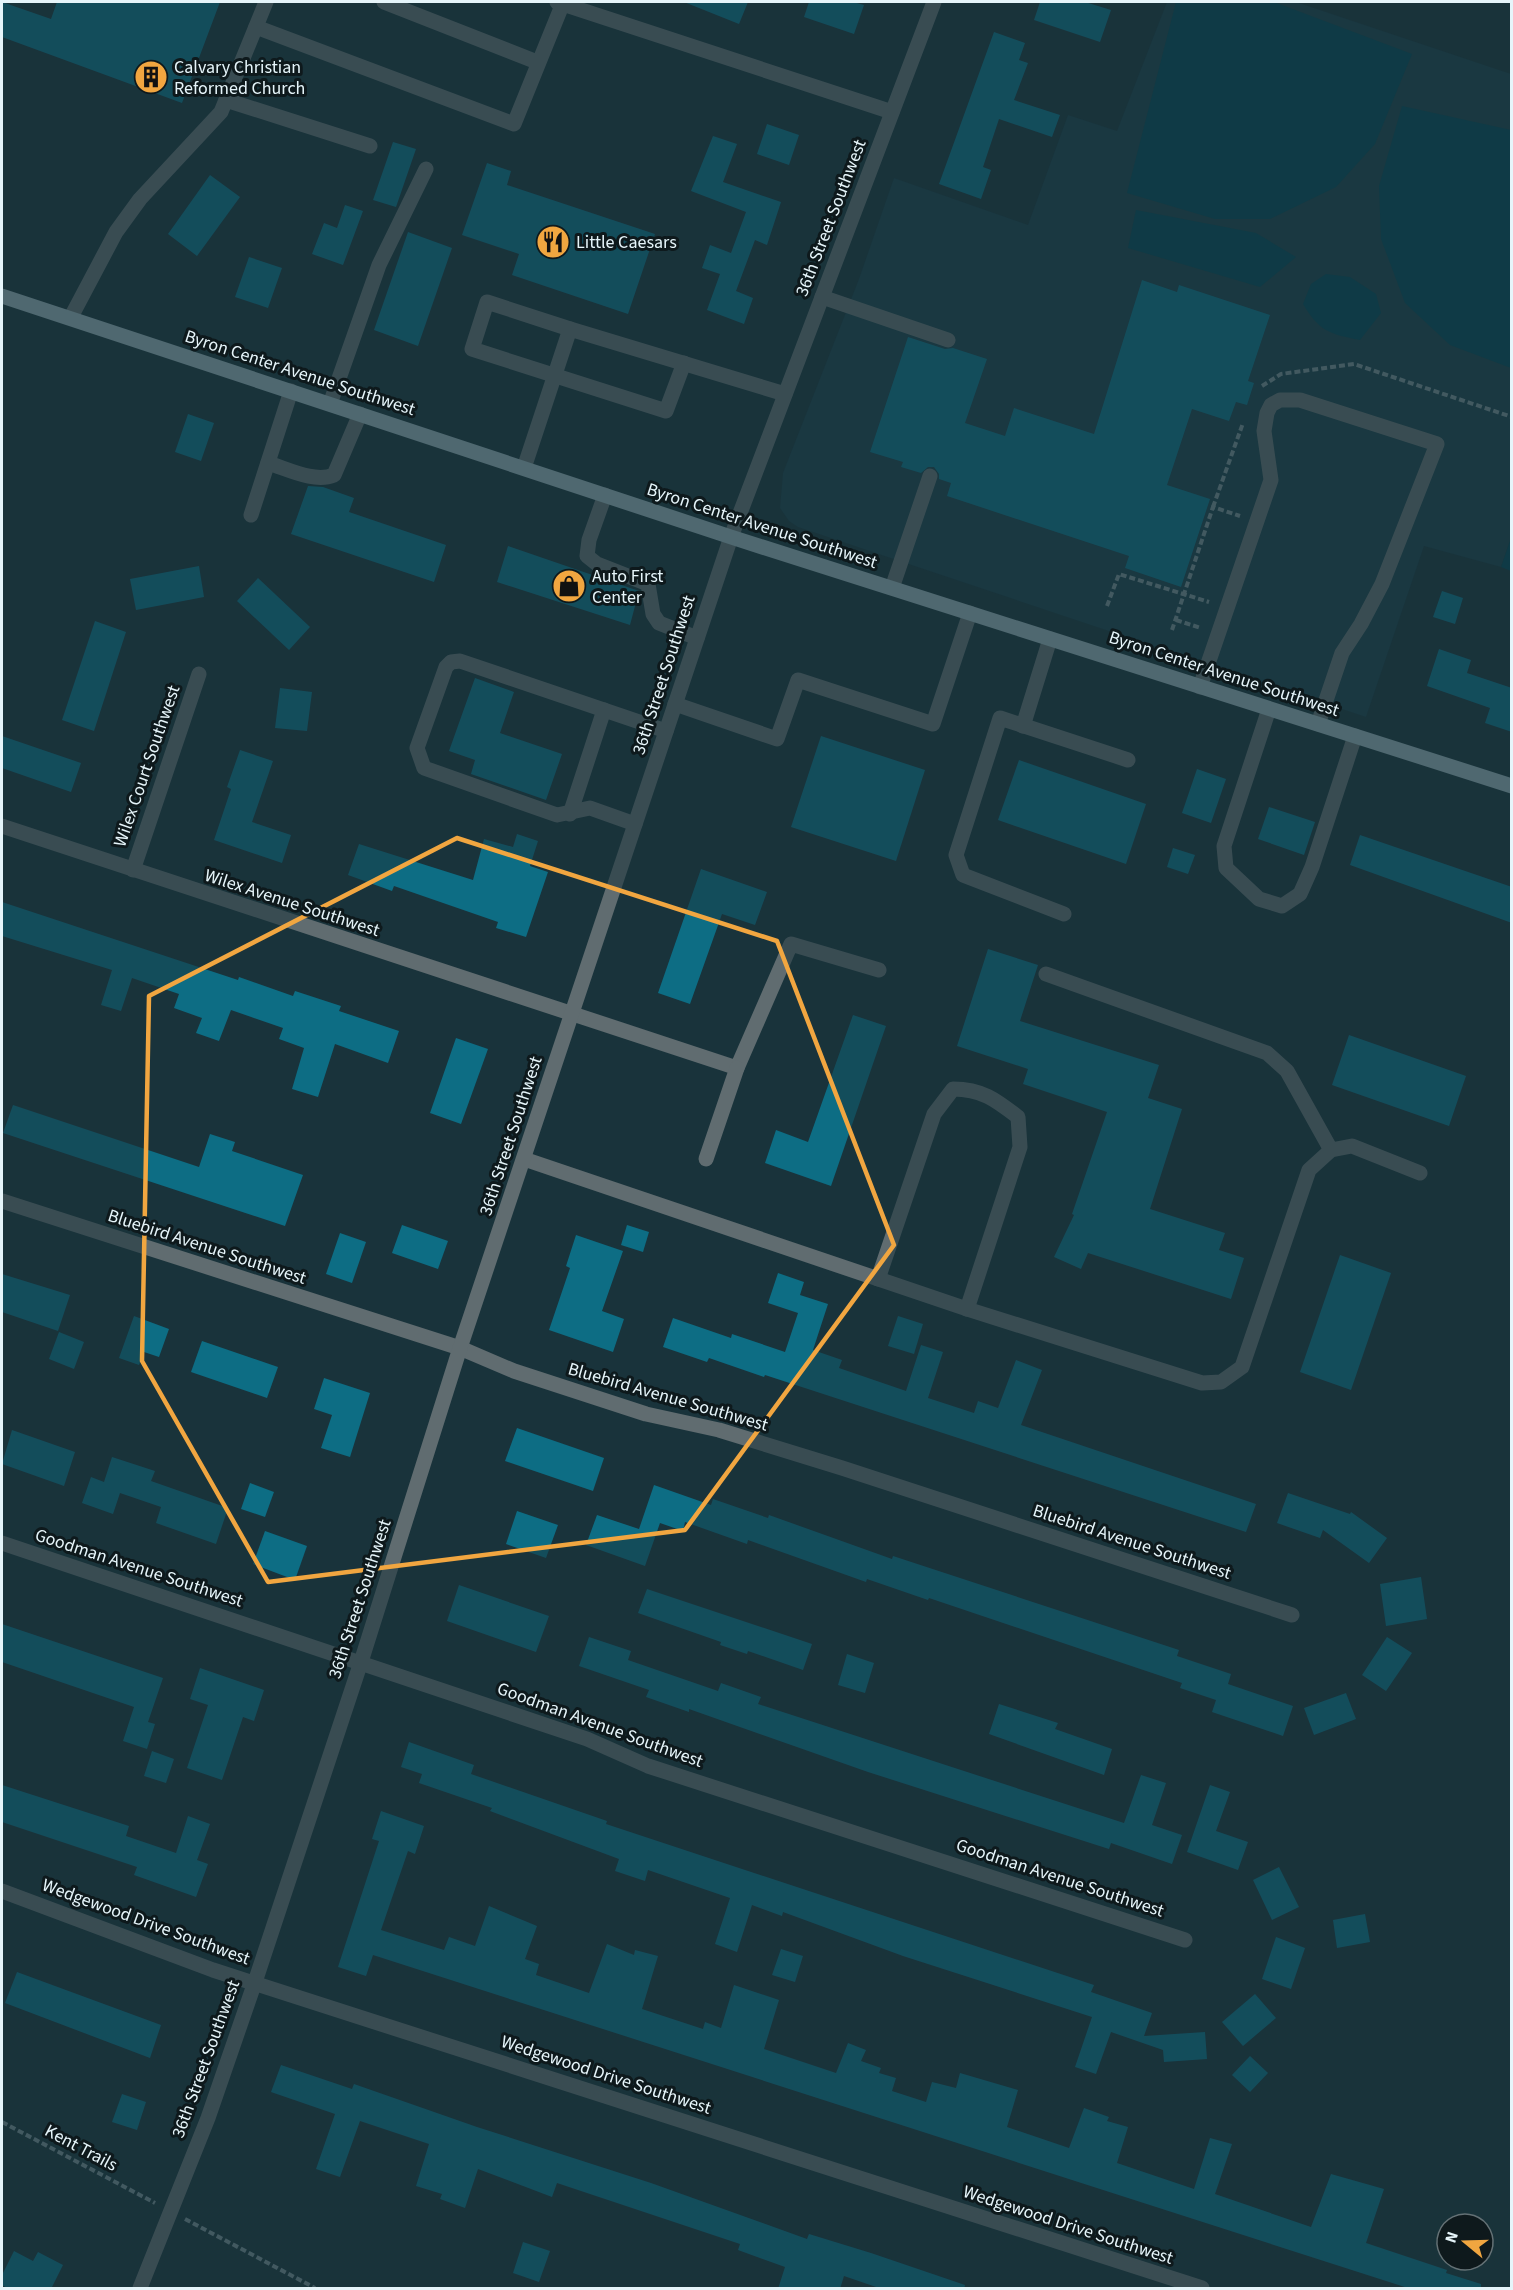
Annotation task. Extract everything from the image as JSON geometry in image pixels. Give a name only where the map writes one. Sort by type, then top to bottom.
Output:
[{"type":"main road","name":"Byron Center Avenue Southwest","points":[[2,296],[730,537],[1512,786]]},
{"type":"street","points":[[70,318],[97,265],[140,199],[220,112],[266,2]]},
{"type":"street","points":[[384,2],[537,62]]},
{"type":"street","points":[[256,27],[514,124],[560,2],[892,112]]},
{"type":"street","name":"36th Street Southwest","points":[[140,2289],[208,2118],[255,1982],[361,1662],[460,1348],[730,537],[934,2]]},
{"type":"street","points":[[226,100],[370,146]]},
{"type":"street","points":[[330,404],[379,265],[426,169]]},
{"type":"street","points":[[822,297],[948,340]]},
{"type":"street","points":[[684,363],[666,411],[472,349],[487,302],[785,394]]},
{"type":"street","points":[[524,468],[570,329]]},
{"type":"street","points":[[250,515],[291,391]]},
{"type":"street","points":[[1200,687],[1271,480],[1264,431],[1271,405],[1290,398],[1300,400],[1437,444],[1410,518],[1382,584],[1362,624],[1342,653],[1318,724]]},
{"type":"street","points":[[268,463],[310,476],[326,478],[334,475],[360,414]]},
{"type":"street","points":[[892,588],[930,476]]},
{"type":"street","points":[[605,495],[589,540],[587,556],[597,564],[648,584],[652,614],[659,623],[697,638]]},
{"type":"street","points":[[675,704],[777,739],[798,680],[933,724],[970,613]]},
{"type":"street","points":[[1023,726],[1050,639]]},
{"type":"street","points":[[635,824],[590,808],[557,815],[424,768],[417,748],[446,667],[451,662],[460,661],[666,730]]},
{"type":"street","name":"Wilex Court Southwest","points":[[133,870],[199,674]]},
{"type":"street","points":[[1269,708],[1224,846],[1226,868],[1259,899],[1282,906],[1300,894],[1312,867],[1355,736]]},
{"type":"street","points":[[570,814],[604,710]]},
{"type":"street","points":[[1064,914],[963,875],[956,855],[1000,718],[1128,760]]},
{"type":"street","name":"Wilex Avenue Southwest","points":[[2,826],[737,1068]]},
{"type":"street","points":[[706,1159],[737,1068],[791,944],[879,970]]},
{"type":"street","points":[[1046,974],[1267,1053],[1287,1071],[1330,1150]]},
{"type":"street","points":[[878,1279],[934,1114],[953,1089],[974,1089],[999,1102],[1018,1117],[1020,1147],[967,1310]]},
{"type":"street","points":[[524,1159],[967,1310],[1202,1383],[1221,1382],[1242,1367],[1309,1170],[1330,1150],[1353,1146],[1420,1173]]},
{"type":"street","name":"Bluebird Avenue Southwest","points":[[2,1201],[460,1348],[514,1371],[646,1414],[719,1430],[842,1468],[1292,1615]]},
{"type":"street","name":"Goodman Avenue Southwest","points":[[2,1543],[587,1739],[648,1766],[1185,1940]]},
{"type":"street","name":"Wedgewood Drive Southwest","points":[[2,1891],[213,1970],[1202,2289]]},
{"type":"path","points":[[1259,389],[1281,374],[1354,364],[1512,417]]},
{"type":"path","points":[[1172,630],[1246,413]]},
{"type":"path","points":[[1243,423],[1246,438]]},
{"type":"path","points":[[1213,507],[1240,516],[1241,509]]},
{"type":"path","points":[[1107,606],[1119,574],[1227,608]]},
{"type":"path","points":[[1176,620],[1208,630],[1202,634]]},
{"type":"path","name":"Kent Trails","points":[[2,2122],[147,2199]]},
{"type":"path","points":[[184,2218],[315,2289]]},
{"type":"highlighted area","points":[[457,838],[777,941],[894,1245],[685,1530],[268,1582],[142,1361],[149,996]]},
{"type":"shaded area","points":[[1167,2],[1296,2],[1511,74],[1511,538],[1501,567],[1424,546],[1366,717],[798,527],[789,521],[780,508],[783,473],[859,279],[894,178],[1028,225],[1068,115],[1117,131]]},
{"type":"shaded area","points":[[1176,2],[1274,2],[1412,54],[1375,144],[1336,187],[1270,219],[1215,219],[1127,193]]},
{"type":"shaded area","points":[[1402,106],[1511,130],[1511,368],[1450,345],[1405,303],[1381,239],[1379,186]]},
{"type":"shaded area","points":[[1136,210],[1256,233],[1296,257],[1260,287],[1128,248]]},
{"type":"shaded area","points":[[1326,274],[1350,277],[1376,294],[1381,313],[1360,340],[1340,336],[1326,330],[1314,320],[1303,304],[1311,284]]},
{"type":"shaded area","points":[[1511,538],[1511,571],[1501,567]]},
{"type":"building","name":"Calvary Christian Reformed Church","points":[[2,2],[51,19],[57,2],[220,2],[182,103],[2,37]]},
{"type":"building","points":[[684,2],[748,2],[739,24]]},
{"type":"building","points":[[809,2],[853,2],[864,5],[854,34],[804,17]]},
{"type":"building","points":[[1040,2],[1085,2],[1111,10],[1100,42],[1034,20]]},
{"type":"building","points":[[994,32],[1025,43],[1019,60],[1028,63],[1014,100],[1060,115],[1052,137],[999,119],[983,167],[991,170],[981,199],[939,184]]},
{"type":"building","points":[[767,124],[799,135],[789,165],[757,154]]},
{"type":"building","points":[[713,136],[737,144],[723,182],[781,202],[767,245],[755,240],[736,291],[753,298],[744,324],[707,310],[720,274],[702,268],[710,245],[731,253],[746,212],[691,191]]},
{"type":"building","points":[[393,142],[416,149],[396,207],[373,200]]},
{"type":"building","points":[[487,163],[511,171],[507,185],[655,234],[628,314],[512,275],[519,254],[462,235]]},
{"type":"building","points":[[210,175],[240,197],[197,256],[168,234]]},
{"type":"building","points":[[345,205],[363,211],[343,265],[312,254],[324,223],[337,228]]},
{"type":"building","points":[[408,232],[452,248],[418,346],[374,330]]},
{"type":"building","points":[[249,257],[282,268],[268,308],[235,297]]},
{"type":"building","points":[[1142,280],[1177,292],[1179,285],[1270,315],[1248,381],[1254,383],[1247,405],[1236,402],[1229,421],[1192,409],[1167,485],[1210,499],[1181,587],[1125,568],[1129,556],[947,496],[951,483],[939,479],[939,474],[934,467],[928,467],[921,473],[901,467],[903,462],[870,452],[908,337],[987,359],[965,423],[1005,436],[1014,408],[1094,434]]},
{"type":"building","points":[[188,414],[214,423],[201,461],[175,452]]},
{"type":"building","points":[[308,486],[323,487],[354,498],[349,512],[446,545],[434,582],[291,534]]},
{"type":"building","name":"Auto First Center","points":[[508,546],[639,591],[630,625],[497,582]]},
{"type":"building","points":[[199,566],[204,597],[136,610],[130,579]]},
{"type":"building","points":[[258,578],[310,627],[289,650],[237,601]]},
{"type":"building","points":[[1442,591],[1463,598],[1455,624],[1433,617]]},
{"type":"building","points":[[95,621],[126,632],[94,731],[62,720]]},
{"type":"building","points":[[1439,649],[1471,660],[1467,673],[1512,688],[1512,732],[1485,723],[1490,708],[1427,686]]},
{"type":"building","points":[[475,678],[514,692],[500,733],[562,754],[546,800],[471,774],[475,760],[449,751]]},
{"type":"building","points":[[280,688],[312,692],[307,731],[275,728]]},
{"type":"building","points":[[2,736],[81,763],[71,792],[2,768]]},
{"type":"building","points":[[821,736],[925,770],[896,861],[791,827]]},
{"type":"building","points":[[240,750],[273,761],[252,822],[291,835],[282,863],[214,840],[231,789],[227,787]]},
{"type":"building","points":[[1019,760],[1146,804],[1126,864],[998,820]]},
{"type":"building","points":[[1197,769],[1226,779],[1211,823],[1182,813]]},
{"type":"building","points":[[1269,807],[1315,822],[1304,855],[1258,839]]},
{"type":"building","points":[[517,834],[538,841],[530,866],[548,872],[526,937],[496,928],[498,922],[394,886],[392,891],[348,875],[359,844],[473,880],[484,839],[513,847]]},
{"type":"building","points":[[1360,835],[1512,887],[1512,923],[1350,865]]},
{"type":"building","points":[[1173,848],[1195,855],[1188,874],[1167,867]]},
{"type":"building","points":[[701,869],[767,892],[755,925],[722,914],[690,1004],[658,993]]},
{"type":"building","points":[[2,902],[238,980],[239,977],[293,996],[295,991],[341,1006],[339,1011],[399,1031],[388,1063],[335,1044],[318,1097],[292,1089],[304,1048],[279,1039],[283,1028],[231,1010],[219,1041],[196,1033],[202,1018],[174,1008],[179,994],[132,978],[121,1011],[101,1005],[112,970],[2,936]]},
{"type":"building","points":[[988,949],[1038,965],[1020,1021],[1159,1065],[1148,1098],[1182,1109],[1150,1209],[1225,1233],[1219,1250],[1244,1258],[1231,1299],[1088,1253],[1081,1269],[1054,1257],[1074,1215],[1072,1214],[1107,1112],[1023,1084],[1028,1069],[957,1046]]},
{"type":"building","points":[[853,1015],[886,1026],[831,1186],[765,1163],[776,1130],[808,1142]]},
{"type":"building","points":[[1349,1035],[1466,1076],[1449,1126],[1332,1085]]},
{"type":"building","points":[[456,1038],[488,1049],[461,1124],[430,1113]]},
{"type":"building","points":[[13,1105],[199,1167],[210,1134],[235,1142],[232,1151],[303,1175],[285,1226],[3,1133]]},
{"type":"building","points":[[402,1225],[448,1241],[438,1269],[392,1253]]},
{"type":"building","points":[[627,1225],[649,1232],[643,1252],[621,1245]]},
{"type":"building","points":[[340,1233],[366,1242],[352,1283],[326,1274]]},
{"type":"building","points":[[576,1235],[623,1251],[602,1311],[624,1319],[613,1352],[549,1330],[570,1268],[566,1266]]},
{"type":"building","points":[[1340,1255],[1391,1273],[1351,1390],[1300,1372]]},
{"type":"building","points":[[778,1273],[804,1282],[800,1295],[828,1304],[813,1350],[842,1360],[839,1368],[906,1391],[921,1345],[943,1352],[928,1398],[974,1413],[978,1401],[998,1408],[1016,1360],[1042,1370],[1021,1425],[1256,1504],[1246,1532],[765,1375],[764,1377],[709,1358],[707,1362],[663,1347],[673,1318],[731,1338],[732,1334],[785,1352],[798,1313],[768,1303]]},
{"type":"building","points":[[2,1274],[70,1295],[58,1331],[2,1312]]},
{"type":"building","points":[[134,1316],[169,1329],[159,1357],[144,1352],[139,1365],[119,1358]]},
{"type":"building","points":[[898,1316],[923,1324],[914,1354],[888,1346]]},
{"type":"building","points":[[59,1332],[84,1342],[74,1369],[49,1359]]},
{"type":"building","points":[[202,1341],[278,1367],[267,1398],[191,1372]]},
{"type":"building","points":[[324,1378],[370,1393],[350,1457],[321,1448],[332,1415],[314,1409]]},
{"type":"building","points":[[517,1428],[604,1458],[593,1491],[505,1461]]},
{"type":"building","points":[[12,1430],[75,1452],[64,1486],[2,1464]]},
{"type":"building","points":[[112,1457],[155,1471],[151,1481],[228,1508],[216,1544],[156,1523],[161,1507],[120,1493],[113,1514],[82,1503],[91,1477],[104,1482]]},
{"type":"building","points":[[250,1483],[274,1492],[265,1517],[241,1509]]},
{"type":"building","points":[[654,1485],[711,1505],[713,1499],[768,1518],[769,1515],[892,1559],[893,1556],[1179,1650],[1177,1656],[1231,1674],[1228,1684],[1293,1706],[1283,1736],[1212,1712],[1216,1700],[1180,1688],[1182,1683],[929,1598],[928,1600],[867,1579],[866,1582],[748,1540],[747,1544],[685,1522],[683,1531],[660,1523],[645,1566],[586,1545],[597,1515],[639,1529]]},
{"type":"building","points":[[1288,1493],[1350,1514],[1351,1512],[1387,1538],[1369,1563],[1323,1530],[1320,1538],[1277,1523]]},
{"type":"building","points":[[517,1511],[558,1525],[546,1558],[506,1544]]},
{"type":"building","points":[[265,1531],[307,1546],[295,1580],[253,1564]]},
{"type":"building","points":[[1421,1577],[1427,1619],[1386,1626],[1380,1584]]},
{"type":"building","points":[[459,1585],[549,1616],[536,1652],[447,1621]]},
{"type":"building","points":[[647,1589],[812,1644],[803,1670],[748,1651],[747,1654],[720,1645],[721,1642],[638,1613]]},
{"type":"building","points":[[2,1624],[163,1678],[148,1722],[155,1724],[147,1749],[123,1741],[134,1707],[2,1662]]},
{"type":"building","points":[[589,1637],[631,1651],[628,1660],[718,1691],[721,1683],[761,1697],[758,1704],[1124,1823],[1141,1775],[1166,1783],[1152,1825],[1182,1835],[1172,1864],[1111,1843],[1109,1849],[868,1772],[689,1709],[689,1712],[646,1697],[649,1690],[579,1666]]},
{"type":"building","points":[[1387,1637],[1412,1653],[1386,1691],[1362,1675]]},
{"type":"building","points":[[847,1654],[874,1663],[865,1693],[838,1685]]},
{"type":"building","points":[[200,1668],[264,1690],[254,1721],[243,1717],[222,1780],[187,1768],[208,1705],[190,1699]]},
{"type":"building","points":[[1346,1693],[1356,1719],[1314,1735],[1304,1708]]},
{"type":"building","points":[[999,1704],[1058,1723],[1055,1729],[1112,1749],[1104,1775],[989,1734]]},
{"type":"building","points":[[409,1742],[474,1765],[471,1774],[607,1821],[606,1824],[1094,1985],[1091,1992],[1152,2013],[1144,2036],[1205,2032],[1207,2059],[1164,2062],[1163,2050],[1111,2032],[1096,2074],[1075,2067],[1092,2017],[903,1956],[783,1912],[782,1916],[752,1905],[737,1952],[715,1944],[730,1898],[648,1870],[645,1881],[615,1871],[619,1859],[490,1811],[492,1808],[419,1783],[422,1774],[401,1767]]},
{"type":"building","points":[[152,1751],[174,1759],[166,1783],[144,1776]]},
{"type":"building","points":[[2,1785],[129,1826],[126,1836],[176,1853],[188,1816],[210,1824],[197,1860],[208,1864],[196,1897],[134,1875],[137,1867],[2,1822]]},
{"type":"building","points":[[1210,1785],[1230,1792],[1216,1831],[1248,1842],[1238,1870],[1187,1852]]},
{"type":"building","points":[[381,1811],[424,1826],[415,1854],[408,1851],[381,1930],[444,1950],[449,1937],[475,1946],[489,1906],[537,1926],[525,1959],[539,1964],[536,1975],[589,1993],[607,1944],[634,1955],[635,1950],[658,1956],[642,2009],[703,2029],[705,2022],[721,2028],[734,1985],[779,2000],[764,2049],[836,2073],[848,2043],[866,2050],[861,2061],[881,2068],[879,2073],[896,2078],[892,2091],[926,2102],[932,2082],[956,2088],[960,2073],[1018,2090],[1007,2127],[1069,2148],[1084,2108],[1109,2117],[1107,2121],[1128,2127],[1117,2163],[1194,2189],[1210,2138],[1232,2144],[1215,2194],[1311,2227],[1331,2174],[1384,2189],[1366,2243],[1435,2266],[1435,2272],[1446,2272],[1481,2284],[1481,2289],[1411,2289],[373,1955],[366,1976],[338,1967],[379,1841],[372,1839]]},
{"type":"building","points":[[1279,1867],[1299,1907],[1272,1920],[1253,1880]]},
{"type":"building","points":[[1365,1914],[1370,1942],[1337,1948],[1333,1920]]},
{"type":"building","points":[[1276,1937],[1305,1948],[1291,1989],[1262,1979]]},
{"type":"building","points":[[781,1949],[803,1956],[795,1982],[772,1975]]},
{"type":"building","points":[[17,1972],[161,2025],[150,2058],[5,2003]]},
{"type":"building","points":[[1255,1994],[1276,2018],[1243,2046],[1222,2022]]},
{"type":"building","points":[[1250,2056],[1268,2073],[1250,2092],[1232,2075]]},
{"type":"building","points":[[281,2065],[352,2089],[354,2084],[477,2127],[651,2183],[807,2239],[809,2234],[871,2253],[965,2285],[964,2289],[882,2289],[844,2276],[840,2289],[778,2289],[785,2267],[738,2250],[740,2244],[557,2183],[552,2197],[478,2169],[465,2208],[440,2199],[442,2194],[416,2186],[429,2144],[360,2121],[340,2177],[316,2169],[335,2114],[271,2092]]},
{"type":"building","points":[[122,2094],[146,2102],[137,2130],[112,2122]]},
{"type":"building","points":[[523,2242],[550,2251],[539,2282],[513,2273]]},
{"type":"building","points":[[14,2251],[33,2261],[38,2252],[63,2265],[51,2289],[9,2289],[2,2285],[2,2275]]},
{"type":"place","name":"Calvary Christian Reformed Church","points":[[151,77]]},
{"type":"place","name":"Little Caesars","points":[[553,242]]},
{"type":"place","name":"Auto First Center","points":[[569,586]]}]
